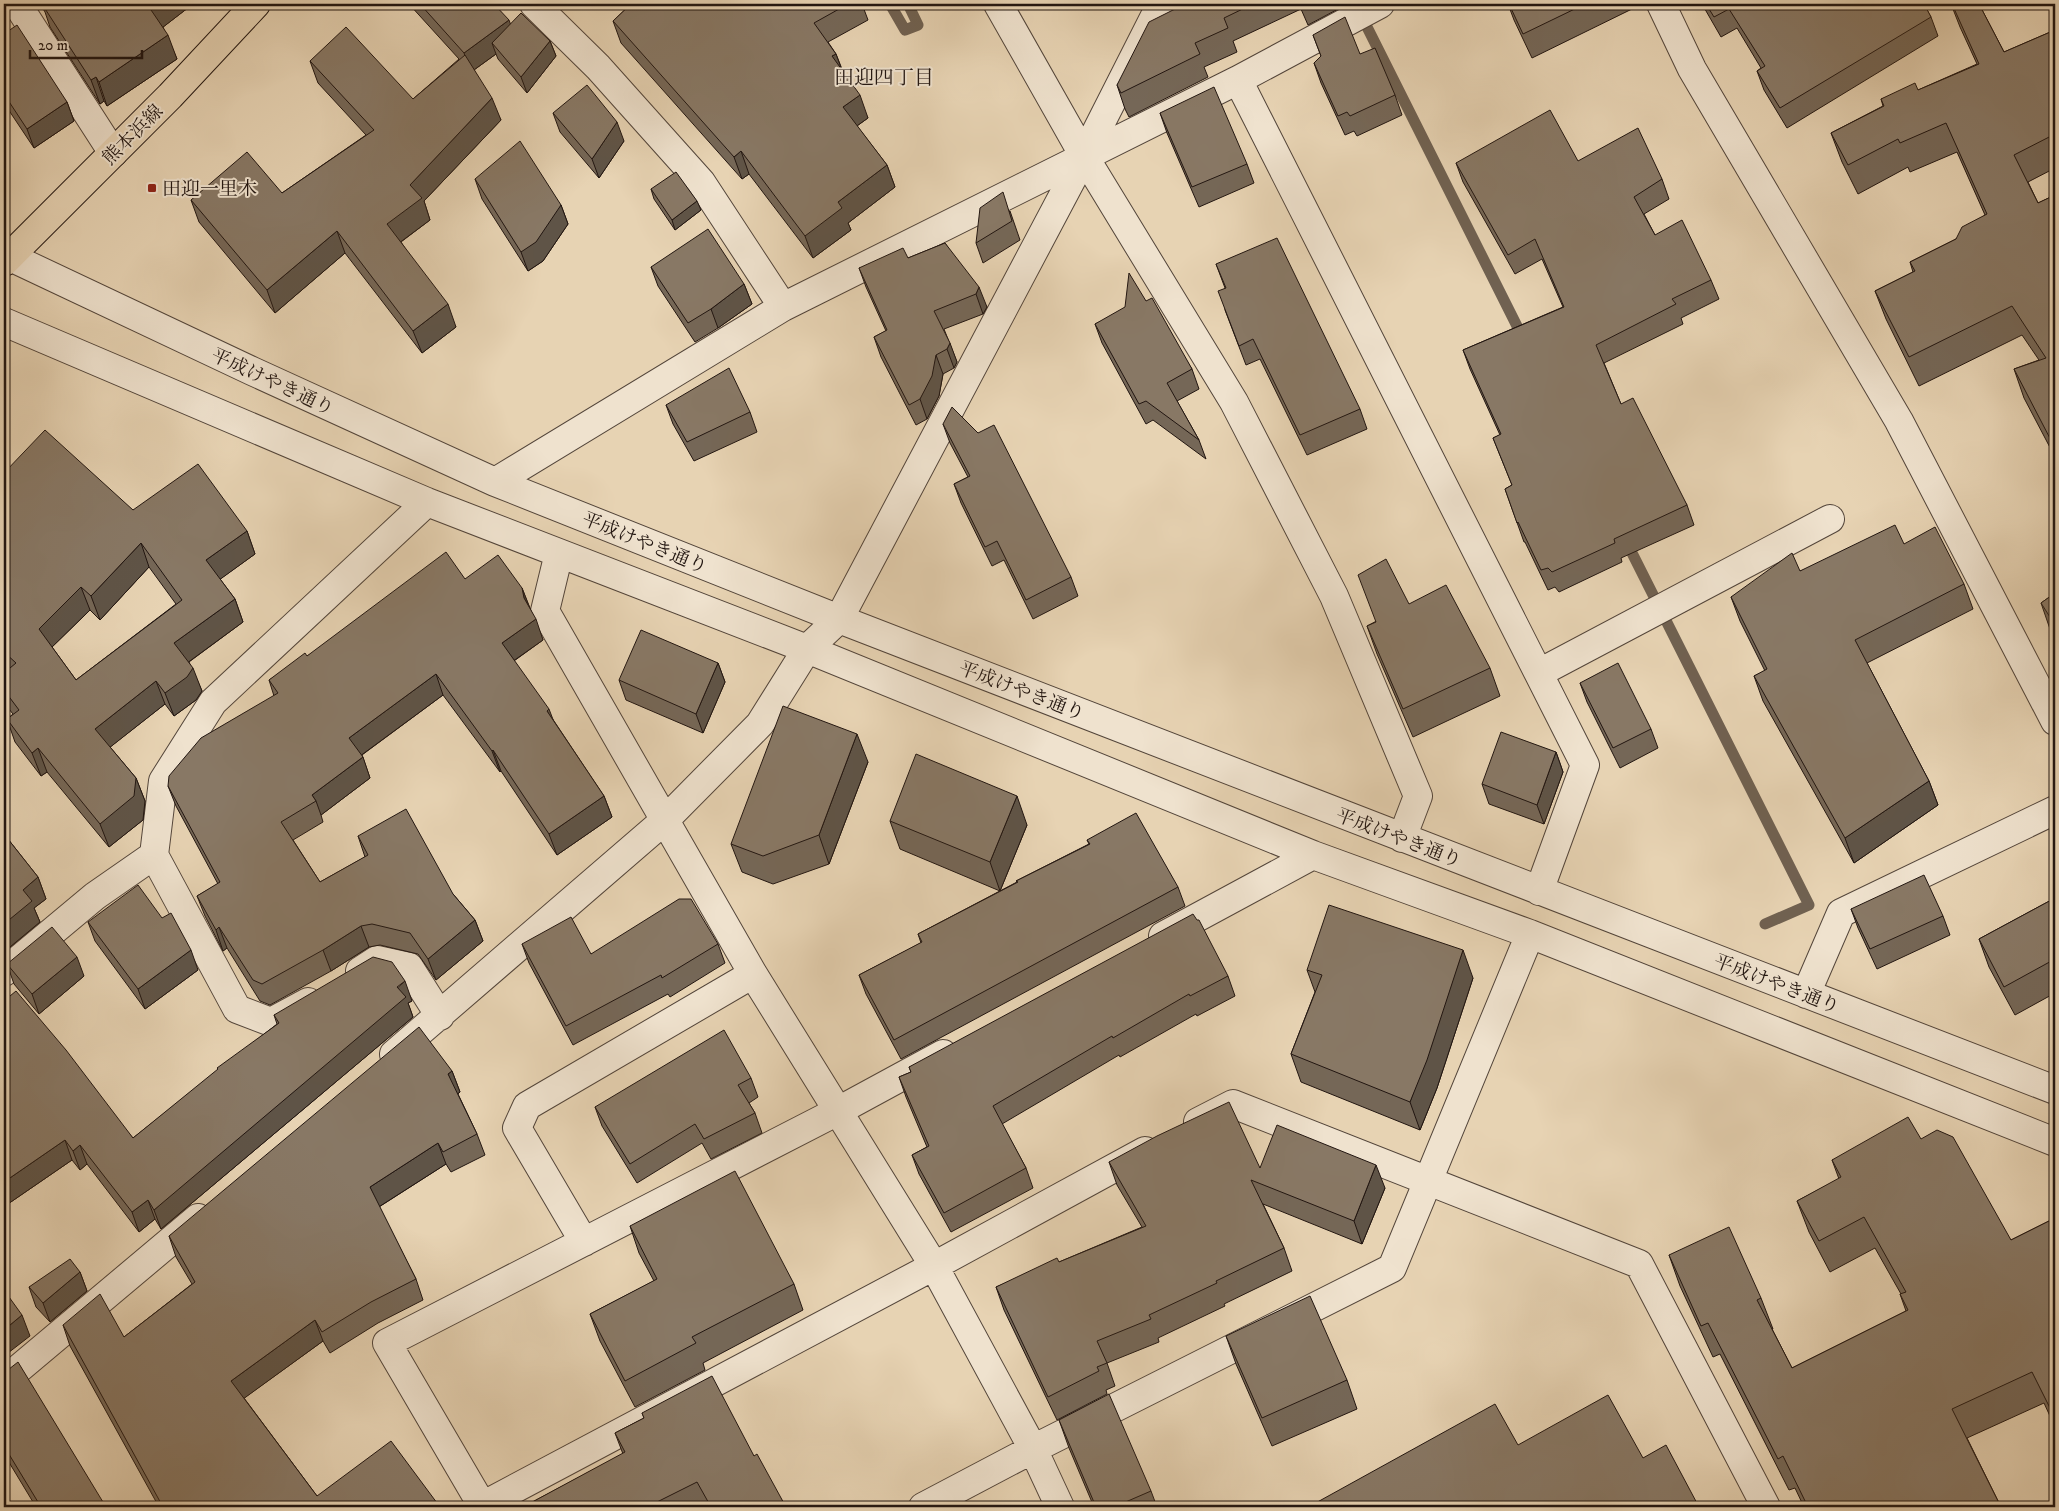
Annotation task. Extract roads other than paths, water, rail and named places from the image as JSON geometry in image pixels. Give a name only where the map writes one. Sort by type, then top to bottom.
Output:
[{"type":"main road","name":"熊本浜線","points":[[6,257],[113,153],[256,4]]},
{"type":"street","points":[[17,4],[113,153]]},
{"type":"street","points":[[534,4],[598,67],[701,182],[783,307]]},
{"type":"street","points":[[998,4],[1084,156],[1234,402],[1334,596],[1418,796],[1402,838]]},
{"type":"street","points":[[372,1073],[665,820],[760,724],[808,649],[839,619],[1084,156],[1161,4]]},
{"type":"street","points":[[495,482],[783,307],[1238,80],[1380,4]]},
{"type":"street","points":[[1661,4],[1692,69],[1899,421],[2055,721]]},
{"type":"street","points":[[1238,80],[1585,765],[1539,891]]},
{"type":"street","name":"平成けやき通り","points":[[6,257],[495,482],[839,619],[2055,1090]]},
{"type":"street","points":[[4,322],[427,502],[808,649],[1313,855],[1530,934],[2055,1142]]},
{"type":"street","points":[[427,502],[213,702],[163,780],[154,855],[237,1008],[271,1022],[335,987],[377,960],[409,967],[440,1016]]},
{"type":"street","points":[[1539,674],[1830,519]]},
{"type":"street","points":[[559,553],[545,611],[753,974],[934,1266],[1033,1449],[1060,1507]]},
{"type":"street","points":[[1806,994],[1841,913],[2055,810]]},
{"type":"street","points":[[4,972],[94,896],[154,855]]},
{"type":"street","points":[[1145,945],[1313,855]]},
{"type":"street","points":[[923,1507],[1033,1449],[1392,1268],[1430,1181],[1530,934]]},
{"type":"street","points":[[584,1242],[517,1128],[527,1106],[753,974]]},
{"type":"street","points":[[961,1044],[838,1111],[387,1343],[483,1507],[1232,1104],[1639,1264],[1766,1507]]},
{"type":"street","points":[[4,1381],[214,1205]]},
{"type":"waterway","points":[[890,4],[905,30],[918,25],[908,4]]},
{"type":"waterway","points":[[1363,19],[1524,340]]},
{"type":"waterway","points":[[1625,539],[1809,905],[1765,924]]},
{"type":"place","name":"田迎一里木","points":[[152,188]]},
{"type":"district","name":"田迎四丁目","points":[[884,77]]}]
